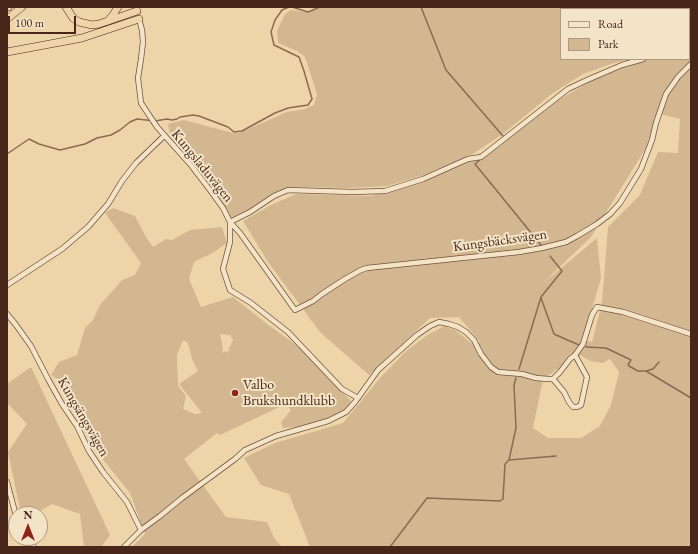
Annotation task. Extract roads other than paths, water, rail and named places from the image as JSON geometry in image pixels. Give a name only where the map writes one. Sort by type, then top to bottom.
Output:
[{"type":"highway","points":[[7,19],[22,7]]},
{"type":"highway","points":[[66,7],[73,18],[79,22],[92,25],[137,11]]},
{"type":"highway","points":[[108,21],[118,7]]},
{"type":"highway","points":[[7,52],[82,38],[140,19]]},
{"type":"street","name":"Kungsladuvägen","points":[[140,19],[143,42],[138,78],[141,103],[164,136],[190,164],[210,190],[223,208],[230,222],[240,233],[295,310]]},
{"type":"street","points":[[358,398],[342,389],[288,332],[251,303],[230,290],[223,269],[230,242],[230,222],[250,212],[274,196],[288,190],[352,192],[385,191],[423,179],[468,159],[481,157],[568,89],[622,65],[640,60]]},
{"type":"street","name":"Kungsbäcksvägen","points":[[295,310],[313,301],[345,279],[367,268],[519,252],[542,248],[566,242],[597,224],[610,214],[620,203],[641,169],[652,140],[666,94],[678,77],[691,64]]},
{"type":"street","points":[[7,285],[62,249],[88,227],[108,204],[122,181],[136,163],[164,136]]},
{"type":"street","points":[[124,547],[141,530],[244,450],[276,436],[328,421],[346,412],[378,370],[389,359],[417,335],[439,322],[458,327],[466,332],[474,340],[481,354],[491,368],[498,372],[522,374],[543,379],[553,379],[575,355],[583,344],[596,307],[623,312],[691,334]]},
{"type":"street","name":"Kungsängsvägen","points":[[7,314],[31,346],[62,404],[77,426],[89,451],[102,472],[127,502],[141,530]]},
{"type":"street","points":[[553,379],[564,392],[573,407],[577,407],[581,404],[586,377],[575,355]]},
{"type":"street","points":[[7,482],[13,506]]},
{"type":"waterway","points":[[7,154],[29,139],[39,144],[60,150],[85,144],[97,138],[111,135],[137,119],[155,121],[167,119],[172,120],[193,115],[228,127],[234,132],[242,131],[275,113],[288,108],[308,105],[312,99],[299,57],[274,45],[271,32],[275,20],[282,10],[289,7]]},
{"type":"waterway","points":[[292,7],[308,12],[320,7]]},
{"type":"waterway","points":[[421,7],[446,70],[503,136]]},
{"type":"waterway","points":[[482,158],[475,164],[541,245]]},
{"type":"waterway","points":[[519,369],[541,297],[562,271],[550,256]]},
{"type":"waterway","points":[[541,298],[554,334],[579,345]]},
{"type":"waterway","points":[[586,347],[606,348],[631,360],[628,365],[638,371],[653,369],[659,362]]},
{"type":"waterway","points":[[646,371],[691,398]]},
{"type":"waterway","points":[[390,547],[427,498],[500,501],[503,499],[505,464],[509,460],[516,428],[514,385],[516,378]]},
{"type":"waterway","points":[[509,460],[556,456]]},
{"type":"place","name":"Valbo Brukshundklubb","points":[[235,393]]}]
